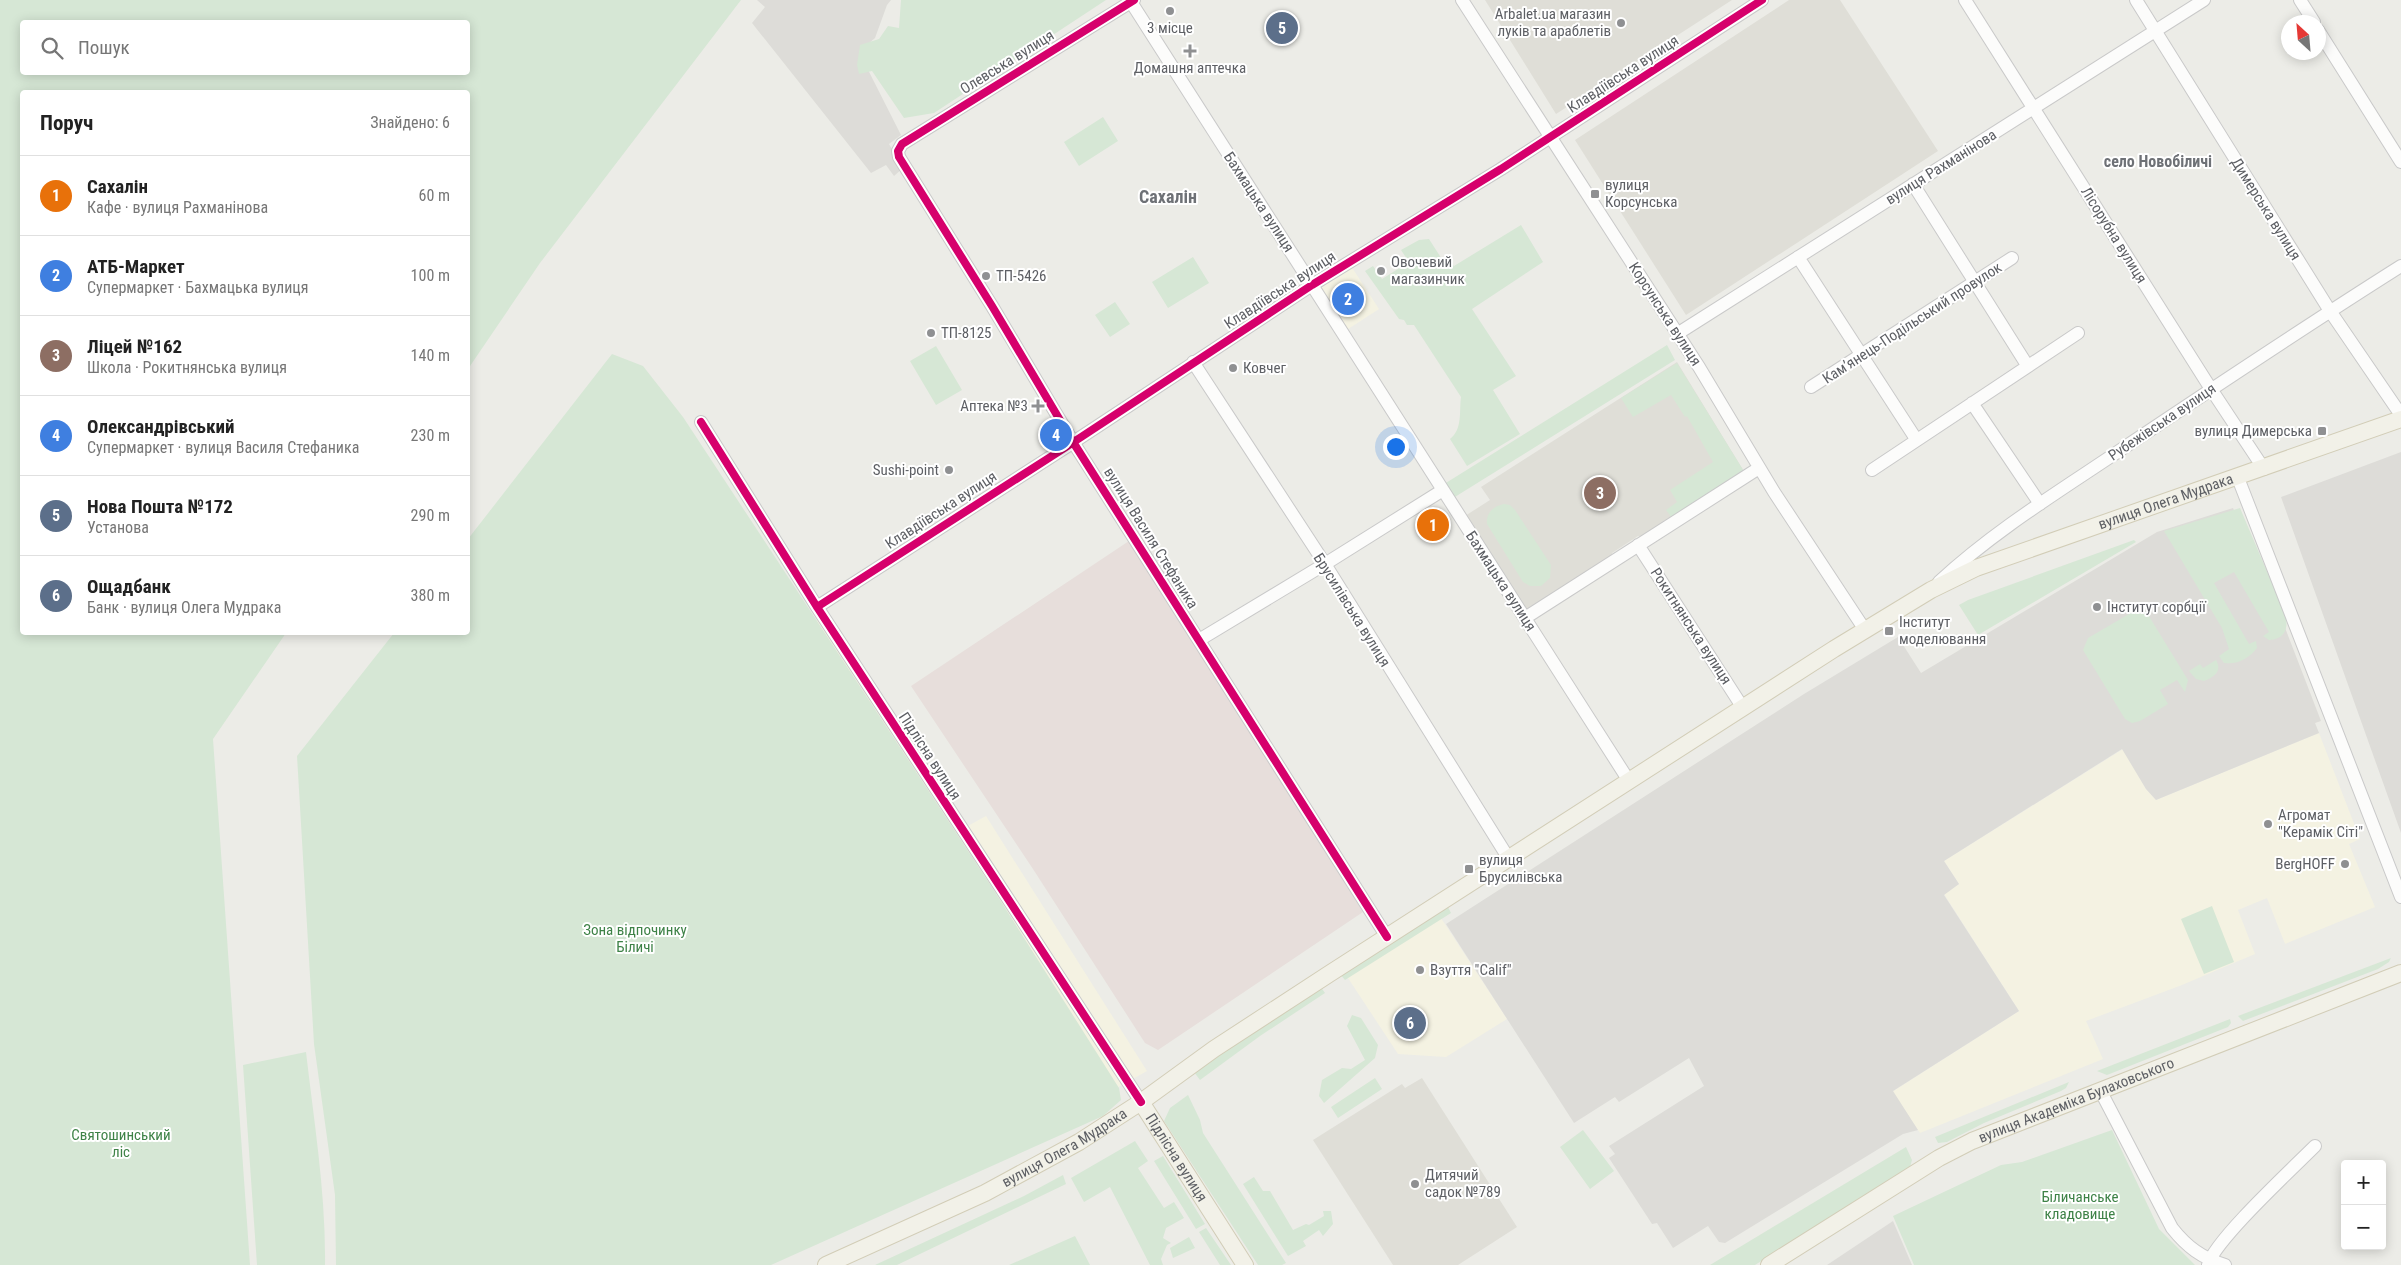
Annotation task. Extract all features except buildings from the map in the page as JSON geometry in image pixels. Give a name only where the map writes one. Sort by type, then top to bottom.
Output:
[{"type":"main road","name":"вулиця Олега Мудрака","points":[[826,1265],[985,1193],[1079,1142],[1141,1102],[1214,1049],[1743,708],[1931,590],[1976,568],[2401,420]]},
{"type":"main road","name":"вулиця Академіка Булаховського","points":[[1769,1265],[1940,1158],[1972,1141],[2401,973]]},
{"type":"main road","name":"Підлісна вулиця","points":[[1141,1102],[1245,1265]]},
{"type":"street","name":"Корсунська вулиця","points":[[1462,0],[1677,334],[1759,468],[1865,630]]},
{"type":"street","name":"Клавдіївська вулиця","points":[[817,608],[1312,285],[1550,137],[1762,0]]},
{"type":"street","name":"Лісорубна вулиця","points":[[1965,0],[2211,389],[2264,469]]},
{"type":"street","name":"Димерська вулиця","points":[[2136,0],[2330,311],[2401,414]]},
{"type":"street","name":"вулиця Рахманінова","points":[[1677,334],[2204,0]]},
{"type":"street","points":[[2300,0],[2310,15]]},
{"type":"street","name":"Олевська вулиця","points":[[898,151],[902,144],[1133,1]]},
{"type":"street","name":"Бахмацька вулиця","points":[[1133,1],[1442,490],[1629,781]]},
{"type":"street","points":[[2326,43],[2401,162]]},
{"type":"street","name":"вулиця Василя Стефаника","points":[[898,151],[899,157],[992,306],[1073,442],[1387,937]]},
{"type":"street","points":[[1913,184],[2027,365]]},
{"type":"street","points":[[1798,257],[1916,439]]},
{"type":"street","name":"Камʼянець-Подільський провулок","points":[[1812,387],[2012,258]]},
{"type":"street","name":"Рубежівська вулиця","points":[[1931,590],[1972,551],[2040,504],[2211,389],[2401,266]]},
{"type":"street","points":[[1872,470],[2078,332]]},
{"type":"street","name":"Брусилівська вулиця","points":[[1194,362],[1325,564],[1509,859]]},
{"type":"street","points":[[1972,403],[2040,504]]},
{"type":"street","name":"Підлісна вулиця","points":[[701,422],[817,608],[1141,1102]]},
{"type":"street","points":[[1524,618],[1759,468]]},
{"type":"street","points":[[2238,478],[2401,897]]},
{"type":"street","points":[[1199,640],[1325,564],[1442,490]]},
{"type":"street","name":"Рокитнянська вулиця","points":[[1638,545],[1743,708]]},
{"type":"street","points":[[2100,1090],[2172,1228],[2186,1246],[2209,1262],[2225,1265]]},
{"type":"street","points":[[2209,1262],[2225,1238],[2314,1146]]},
{"type":"shaded area","points":[[757,0],[891,0],[887,5],[875,38],[859,52],[901,135],[889,144],[903,168],[894,176],[886,165],[871,173],[752,23],[765,7]]},
{"type":"shaded area","points":[[1485,0],[1732,0],[1556,114]]},
{"type":"shaded area","points":[[1789,0],[1840,0],[1938,151],[1686,315],[1575,140]]},
{"type":"shaded area","points":[[1351,266],[1379,309],[1345,331],[1318,286]]},
{"type":"shaded area","points":[[1677,362],[1745,473],[1643,537],[1638,536],[1612,553],[1612,557],[1527,612],[1465,516],[1490,500],[1481,487]]},
{"type":"shaded area","points":[[2401,452],[2401,833],[2281,497]]},
{"type":"shaded area","points":[[2233,508],[2284,625],[2321,721],[2315,723],[2319,733],[2156,800],[2146,789],[2122,749],[1944,861],[1959,884],[1944,895],[2019,1011],[1893,1091],[1918,1130],[1903,1134],[1725,1243],[1719,1242],[1708,1226],[1673,1248],[1657,1223],[1652,1224],[1609,1158],[1615,1154],[1609,1146],[1704,1086],[1689,1058],[1619,1102],[1615,1097],[1574,1123],[1446,924],[1804,694],[1898,637],[1921,673],[2157,532]]},
{"type":"shaded area","points":[[1129,541],[1363,912],[1158,1050],[1145,1043],[1033,869],[911,686]]},
{"type":"shaded area","points":[[829,614],[966,827],[986,816],[1147,1071],[1113,1090],[812,623]]},
{"type":"shaded area","points":[[2319,733],[2360,839],[2349,844],[2375,907],[2285,944],[2267,898],[2238,910],[2255,954],[2182,985],[2086,1021],[2103,1059],[1920,1133],[1892,1092],[2019,1011],[1944,894],[1959,884],[1944,861],[2123,749],[2146,789],[2156,800]]},
{"type":"shaded area","points":[[1439,915],[1507,1019],[1446,1057],[1398,1054],[1346,975]]},
{"type":"shaded area","name":"Дитячий садок №789","points":[[1422,1078],[1517,1227],[1458,1265],[1393,1265],[1313,1140],[1402,1084],[1405,1088]]},
{"type":"shaded area","points":[[1893,1221],[1912,1265],[1827,1265]]},
{"type":"green space","name":"Святошинський ліс","points":[[0,0],[741,0],[540,263],[470,366],[470,90],[20,90],[20,635],[285,635],[213,739],[250,1265],[0,1265]]},
{"type":"green space","points":[[901,0],[1106,0],[934,113],[904,118],[872,71],[859,74],[857,65],[860,45],[879,39],[888,26],[899,28]]},
{"type":"green space","points":[[1103,117],[1118,141],[1079,166],[1064,142]]},
{"type":"green space","points":[[1521,225],[1543,262],[1472,309],[1516,376],[1493,390],[1520,434],[1467,466],[1450,439],[1459,425],[1461,397],[1414,325],[1407,325],[1404,320],[1399,319],[1365,271],[1373,266],[1382,279],[1409,262],[1401,250],[1419,240],[1429,239],[1447,267],[1452,264],[1454,266]]},
{"type":"green space","points":[[1193,257],[1209,283],[1168,308],[1152,282]]},
{"type":"green space","points":[[1115,302],[1130,324],[1110,337],[1095,315]]},
{"type":"green space","points":[[1667,345],[1675,360],[1450,500],[1441,486]]},
{"type":"green space","points":[[936,346],[962,390],[936,405],[910,361]]},
{"type":"green space","name":"Зона відпочинку Біличі","points":[[612,354],[643,366],[683,417],[995,892],[1119,1088],[1121,1100],[1103,1116],[771,1265],[336,1265],[335,1195],[314,1044],[297,756],[392,635],[470,635],[470,536]]},
{"type":"green space","points":[[1677,363],[1745,473],[1672,518],[1666,510],[1677,502],[1670,490],[1713,462],[1687,416],[1685,417],[1671,395],[1633,417],[1621,398]]},
{"type":"green space","points":[[1510,505],[1515,510],[1551,565],[1550,578],[1541,586],[1530,586],[1523,582],[1487,524],[1491,511],[1497,506]]},
{"type":"green space","points":[[2240,508],[2286,616],[2286,629],[2279,638],[2269,640],[2263,636],[2269,632],[2234,572],[2214,583],[2249,644],[2256,641],[2257,648],[2243,660],[2234,663],[2224,663],[2219,656],[2229,649],[2222,628],[2164,531]]},
{"type":"green space","points":[[2134,540],[2136,542],[1978,635],[1959,605],[1968,600]]},
{"type":"green space","points":[[2136,610],[2147,613],[2188,680],[2185,692],[2177,680],[2160,690],[2168,704],[2140,721],[2132,723],[2125,719],[2083,650],[2088,638]]},
{"type":"green space","points":[[2216,660],[2218,671],[2214,676],[2204,681],[2196,679],[2189,671],[2200,664],[2203,668]]},
{"type":"green space","points":[[1446,903],[1451,913],[1345,980],[1339,973]]},
{"type":"green space","points":[[2212,906],[2234,962],[2204,974],[2181,919]]},
{"type":"green space","points":[[2391,958],[2389,962],[2378,969],[2243,1021],[2238,1016]]},
{"type":"green space","points":[[1320,986],[1325,993],[1260,1036],[1200,1080],[1194,1072]]},
{"type":"green space","points":[[1352,1015],[1361,1018],[1378,1045],[1375,1058],[1324,1103],[1319,1096],[1322,1080],[1342,1068],[1351,1069],[1365,1060],[1347,1026]]},
{"type":"green space","points":[[2230,1019],[2231,1023],[2228,1027],[2107,1075],[2097,1071]]},
{"type":"green space","points":[[306,1052],[322,1185],[325,1265],[257,1265],[243,1065]]},
{"type":"green space","points":[[1375,1078],[1382,1089],[1338,1118],[1331,1107]]},
{"type":"green space","points":[[2069,1082],[2066,1088],[2061,1091],[1984,1123],[1947,1142],[1938,1143],[1935,1137]]},
{"type":"green space","points":[[1188,1095],[1200,1120],[1203,1133],[1286,1263],[1282,1265],[1258,1265],[1164,1121],[1170,1108]]},
{"type":"green space","points":[[1583,1130],[1614,1171],[1590,1189],[1560,1147]]},
{"type":"green space","name":"Біличанське кладовище","points":[[2112,1130],[2159,1229],[2195,1265],[1914,1265],[1893,1216],[2001,1165],[2022,1162]]},
{"type":"green space","points":[[1135,1141],[1148,1161],[1138,1168],[1164,1208],[1174,1202],[1184,1218],[1166,1228],[1163,1238],[1171,1243],[1167,1245],[1161,1259],[1163,1265],[1150,1265],[1110,1187],[1084,1202],[1071,1178]]},
{"type":"green space","points":[[1906,1147],[1912,1160],[1910,1167],[1755,1265],[1710,1265]]},
{"type":"green space","points":[[1163,1156],[1205,1224],[1196,1229],[1154,1161]]},
{"type":"green space","points":[[1063,1175],[1066,1184],[897,1265],[875,1265],[1024,1196]]},
{"type":"green space","points":[[1254,1177],[1263,1191],[1270,1191],[1293,1230],[1306,1224],[1309,1225],[1324,1216],[1323,1211],[1331,1211],[1333,1224],[1323,1236],[1319,1230],[1303,1241],[1306,1246],[1288,1256],[1243,1184]]},
{"type":"green space","points":[[1206,1228],[1231,1265],[1220,1265],[1199,1232]]},
{"type":"green space","points":[[1075,1236],[1090,1265],[1009,1265]]},
{"type":"green space","points":[[1189,1237],[1195,1248],[1173,1258],[1170,1248]]},
{"type":"cycle path","points":[[1134,0],[902,144],[898,151],[899,157],[992,306],[1073,442],[1387,937]]},
{"type":"cycle path","points":[[817,607],[1066,447],[1312,285],[1501,169],[1762,0]]},
{"type":"cycle path","points":[[701,422],[817,607],[1141,1102]]},
{"type":"place","name":"3 місце","points":[[1170,11]]},
{"type":"place","name":"Arbalet.ua магазин луків та араблетів","points":[[1621,23]]},
{"type":"place","name":"Нова Пошта №172","points":[[1282,28]]},
{"type":"place","name":"Домашня аптечка","points":[[1190,51]]},
{"type":"place","name":"вулиця Корсунська","points":[[1595,194]]},
{"type":"place","name":"Овочевий магазинчик","points":[[1381,271]]},
{"type":"place","name":"ТП-5426","points":[[986,276]]},
{"type":"place","name":"АТБ-Маркет","points":[[1348,299]]},
{"type":"place","name":"ТП-8125","points":[[931,333]]},
{"type":"place","name":"Ковчег","points":[[1233,368]]},
{"type":"place","name":"Аптека №3","points":[[1038,406]]},
{"type":"place","name":"вулиця Димерська","points":[[2322,431]]},
{"type":"place","name":"Олександрівський","points":[[1056,435]]},
{"type":"place","name":"Sushi-point","points":[[949,470]]},
{"type":"place","name":"Ліцей №162","points":[[1600,493]]},
{"type":"place","name":"Сахалін","points":[[1433,525]]},
{"type":"place","name":"Інститут сорбції","points":[[2097,607]]},
{"type":"place","name":"Інститут моделювання","points":[[1889,631]]},
{"type":"place","name":"Агромат \"Керамік Сіті\"","points":[[2268,824]]},
{"type":"place","name":"BergHOFF","points":[[2345,864]]},
{"type":"place","name":"вулиця Брусилівська","points":[[1469,869]]},
{"type":"place","name":"Взуття \"Calif\"","points":[[1420,970]]},
{"type":"place","name":"Ощадбанк","points":[[1410,1023]]},
{"type":"place","name":"Дитячий садок №789","points":[[1415,1184]]},
{"type":"district","name":"село Новобіличі","points":[[2158,161]]},
{"type":"district","name":"Сахалін","points":[[1168,196]]}]
